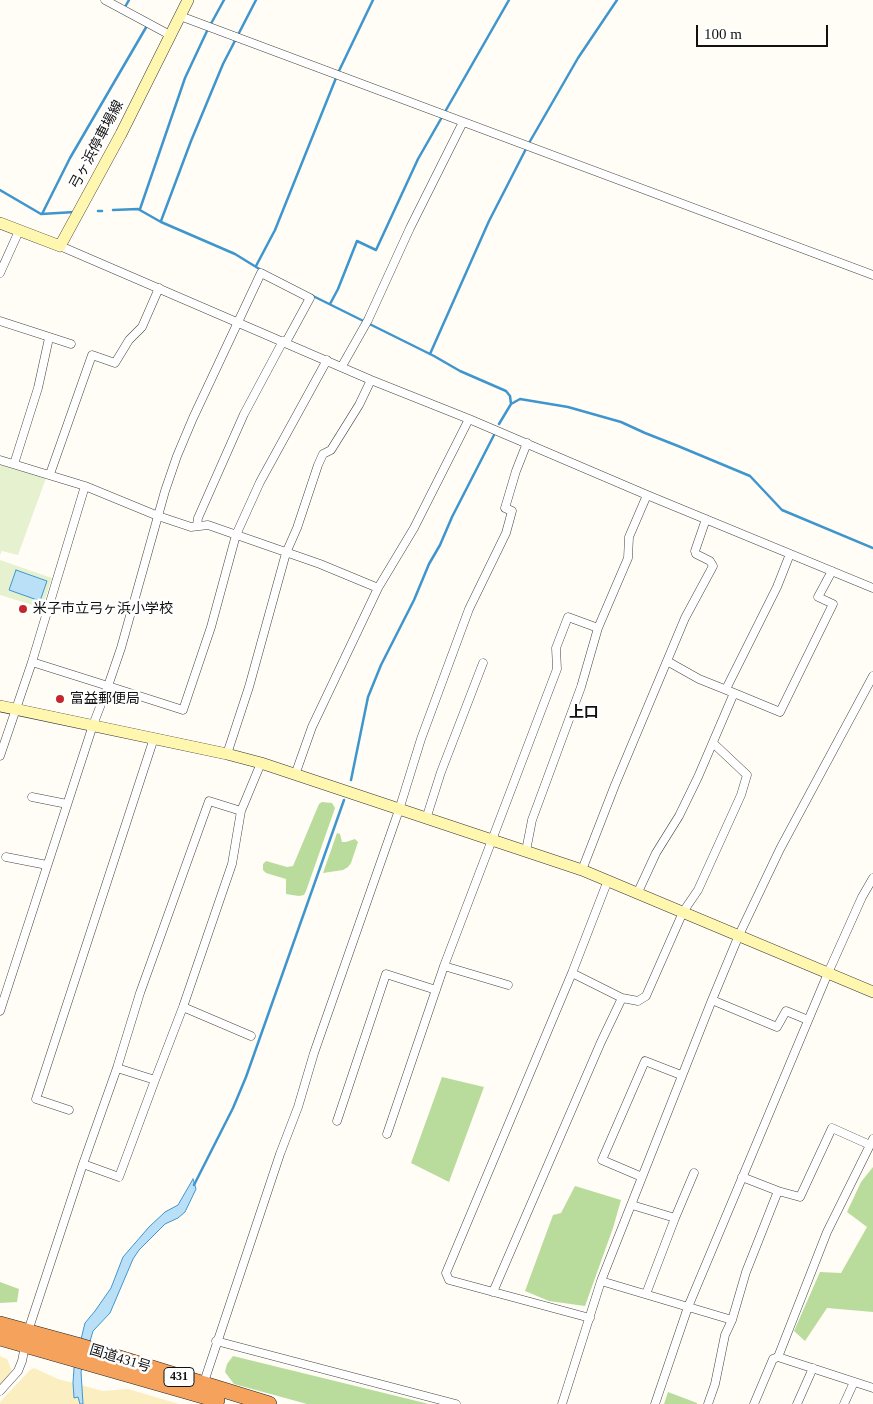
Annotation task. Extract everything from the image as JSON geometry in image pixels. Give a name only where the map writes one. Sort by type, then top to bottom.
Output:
[{"type":"highway","name":"国道431号","points":[[0,1324],[26,1338],[269,1404]]},
{"type":"highway","name":"国道431号","points":[[0,1338],[26,1338]]},
{"type":"highway","name":"国道431号","points":[[81,1354],[231,1404]]},
{"type":"street","points":[[105,0],[170,35]]},
{"type":"street","name":"弓ヶ浜停車場線","points":[[60,246],[117,142],[188,0]]},
{"type":"street","points":[[180,16],[873,275]]},
{"type":"street","points":[[342,366],[368,320],[410,228],[463,122]]},
{"type":"street","points":[[0,223],[60,246],[371,380],[873,588]]},
{"type":"street","points":[[0,273],[19,231]]},
{"type":"street","points":[[0,1011],[3,993],[48,866],[93,725],[121,648],[177,456],[261,273],[310,298],[244,414],[198,518],[197,525]]},
{"type":"street","points":[[50,474],[92,355],[115,363],[129,340],[142,327],[159,288]]},
{"type":"street","points":[[0,321],[71,344]]},
{"type":"street","points":[[14,464],[38,388],[49,338]]},
{"type":"street","points":[[32,662],[183,710],[211,626],[236,535],[260,482],[327,360]]},
{"type":"street","points":[[227,754],[249,687],[286,553],[323,454],[331,450],[359,405],[371,380]]},
{"type":"street","points":[[295,775],[312,728],[378,588],[414,528],[469,419]]},
{"type":"street","points":[[203,1385],[216,1341],[298,1107],[314,1053],[399,810],[421,738],[470,609],[506,533],[512,511],[505,508],[516,471],[527,444]]},
{"type":"street","points":[[0,460],[85,486],[158,516],[192,527],[208,524],[320,564],[378,588]]},
{"type":"street","points":[[0,756],[32,662],[85,486]]},
{"type":"street","points":[[526,851],[532,820],[581,687],[598,628],[628,558],[629,537],[647,495]]},
{"type":"street","points":[[582,870],[685,618],[713,566],[710,561],[696,554],[695,551],[706,519]]},
{"type":"street","points":[[638,892],[656,853],[679,816],[713,743],[730,691],[790,554]]},
{"type":"street","points":[[667,661],[699,679],[780,712],[832,604],[818,597],[832,571]]},
{"type":"street","points":[[387,1134],[444,966],[557,669],[556,648],[568,617],[598,628]]},
{"type":"street","points":[[426,818],[441,772],[483,663]]},
{"type":"street","points":[[562,1404],[601,1281],[681,1075],[739,935],[780,850],[873,676]]},
{"type":"street","points":[[0,706],[154,738],[261,763],[582,870],[873,992]]},
{"type":"street","points":[[69,1110],[36,1099],[154,738]]},
{"type":"street","points":[[572,973],[622,998],[638,1001],[646,996],[683,912],[698,890],[741,795],[747,775],[713,743]]},
{"type":"street","points":[[83,1164],[119,1177],[183,1007],[232,864],[241,811],[261,763]]},
{"type":"street","points":[[32,797],[68,804]]},
{"type":"street","points":[[0,1391],[18,1370],[22,1361],[26,1338],[140,994],[210,801],[241,811]]},
{"type":"street","points":[[6,857],[48,866]]},
{"type":"street","points":[[655,1404],[688,1307],[828,973],[862,897],[873,878]]},
{"type":"street","points":[[590,1318],[449,1280],[446,1273],[572,973],[608,880]]},
{"type":"street","points":[[444,966],[508,985]]},
{"type":"street","points":[[337,1121],[386,974],[436,990]]},
{"type":"street","points":[[493,1292],[601,1042],[622,998]]},
{"type":"street","points":[[712,1000],[776,1027],[786,1010],[808,1020]]},
{"type":"street","points":[[183,1007],[251,1036]]},
{"type":"street","points":[[642,1177],[602,1160],[645,1061],[681,1075]]},
{"type":"street","points":[[117,1068],[155,1080]]},
{"type":"street","points":[[742,1177],[778,1192],[800,1197],[832,1128],[872,1142],[828,1232],[778,1357],[773,1360],[754,1404]]},
{"type":"street","points":[[646,1294],[694,1173]]},
{"type":"street","points":[[708,1404],[715,1384],[725,1335],[732,1320],[746,1272],[778,1192]]},
{"type":"street","points":[[632,1205],[675,1218]]},
{"type":"street","points":[[601,1281],[732,1320]]},
{"type":"street","points":[[216,1341],[456,1404]]},
{"type":"street","points":[[778,1357],[873,1388]]},
{"type":"street","points":[[797,1404],[813,1368]]},
{"type":"street","points":[[844,1404],[854,1382]]},
{"type":"green space","points":[[0,464],[46,478],[18,555],[2,551],[0,555]]},
{"type":"green space","points":[[0,560],[52,578],[42,608],[0,595]]},
{"type":"green space","points":[[322,802],[332,803],[335,808],[306,891],[304,895],[299,896],[286,894],[286,879],[266,873],[263,870],[263,864],[266,861],[287,867],[293,866],[319,804]]},
{"type":"green space","points":[[337,833],[340,834],[342,842],[355,839],[358,842],[351,863],[343,870],[323,873]]},
{"type":"green space","points":[[442,1077],[484,1087],[449,1182],[411,1163]]},
{"type":"green space","points":[[873,1167],[873,1312],[827,1308],[805,1341],[794,1331],[820,1272],[841,1273],[867,1227],[847,1212],[861,1182]]},
{"type":"green space","points":[[575,1186],[621,1200],[585,1306],[549,1301],[525,1291],[553,1215],[561,1213]]},
{"type":"green space","points":[[0,1282],[19,1289],[17,1302],[0,1303]]},
{"type":"green space","points":[[233,1356],[429,1404],[307,1404],[234,1384],[225,1372],[227,1364]]},
{"type":"green space","points":[[668,1392],[697,1403],[697,1404],[664,1404]]},
{"type":"sand","points":[[0,1356],[7,1359],[12,1371],[0,1386]]},
{"type":"sand","points":[[34,1368],[58,1379],[103,1391],[128,1389],[179,1404],[0,1404],[30,1370]]},
{"type":"water","points":[[16,570],[47,581],[40,601],[9,590]]},
{"type":"water","points":[[193,1179],[196,1189],[185,1212],[178,1218],[165,1224],[139,1250],[133,1259],[110,1313],[93,1331],[81,1372],[83,1404],[80,1404],[78,1397],[74,1398],[73,1383],[74,1368],[85,1323],[111,1288],[123,1257],[149,1227],[165,1212],[178,1205]]},
{"type":"waterway","points":[[125,7],[129,0]]},
{"type":"waterway","points":[[140,209],[185,78],[224,0]]},
{"type":"waterway","points":[[161,221],[223,64],[256,0]]},
{"type":"waterway","points":[[256,266],[275,230],[338,73],[373,0]]},
{"type":"waterway","points":[[330,304],[357,241],[376,250],[418,159],[509,0]]},
{"type":"waterway","points":[[430,354],[489,221],[529,143],[578,58],[617,0]]},
{"type":"waterway","points":[[42,214],[70,158],[148,24]]},
{"type":"waterway","points":[[0,190],[41,214],[75,212]]},
{"type":"waterway","points":[[113,210],[138,209],[161,222],[235,254],[261,270]]},
{"type":"waterway","points":[[311,295],[434,356],[460,371],[506,391],[510,396],[511,404]]},
{"type":"waterway","points":[[499,424],[511,404],[520,399],[568,407],[621,422],[750,476],[782,510],[873,548]]},
{"type":"waterway","points":[[351,780],[368,697],[381,665],[414,600],[452,517],[494,435]]},
{"type":"waterway","points":[[194,1185],[233,1108],[246,1077],[344,800]]},
{"type":"place","name":"米子市立弓ヶ浜小学校","points":[[23,609]]},
{"type":"place","name":"富益郵便局","points":[[60,699]]},
{"type":"district","name":"上口","points":[[584,713]]}]
